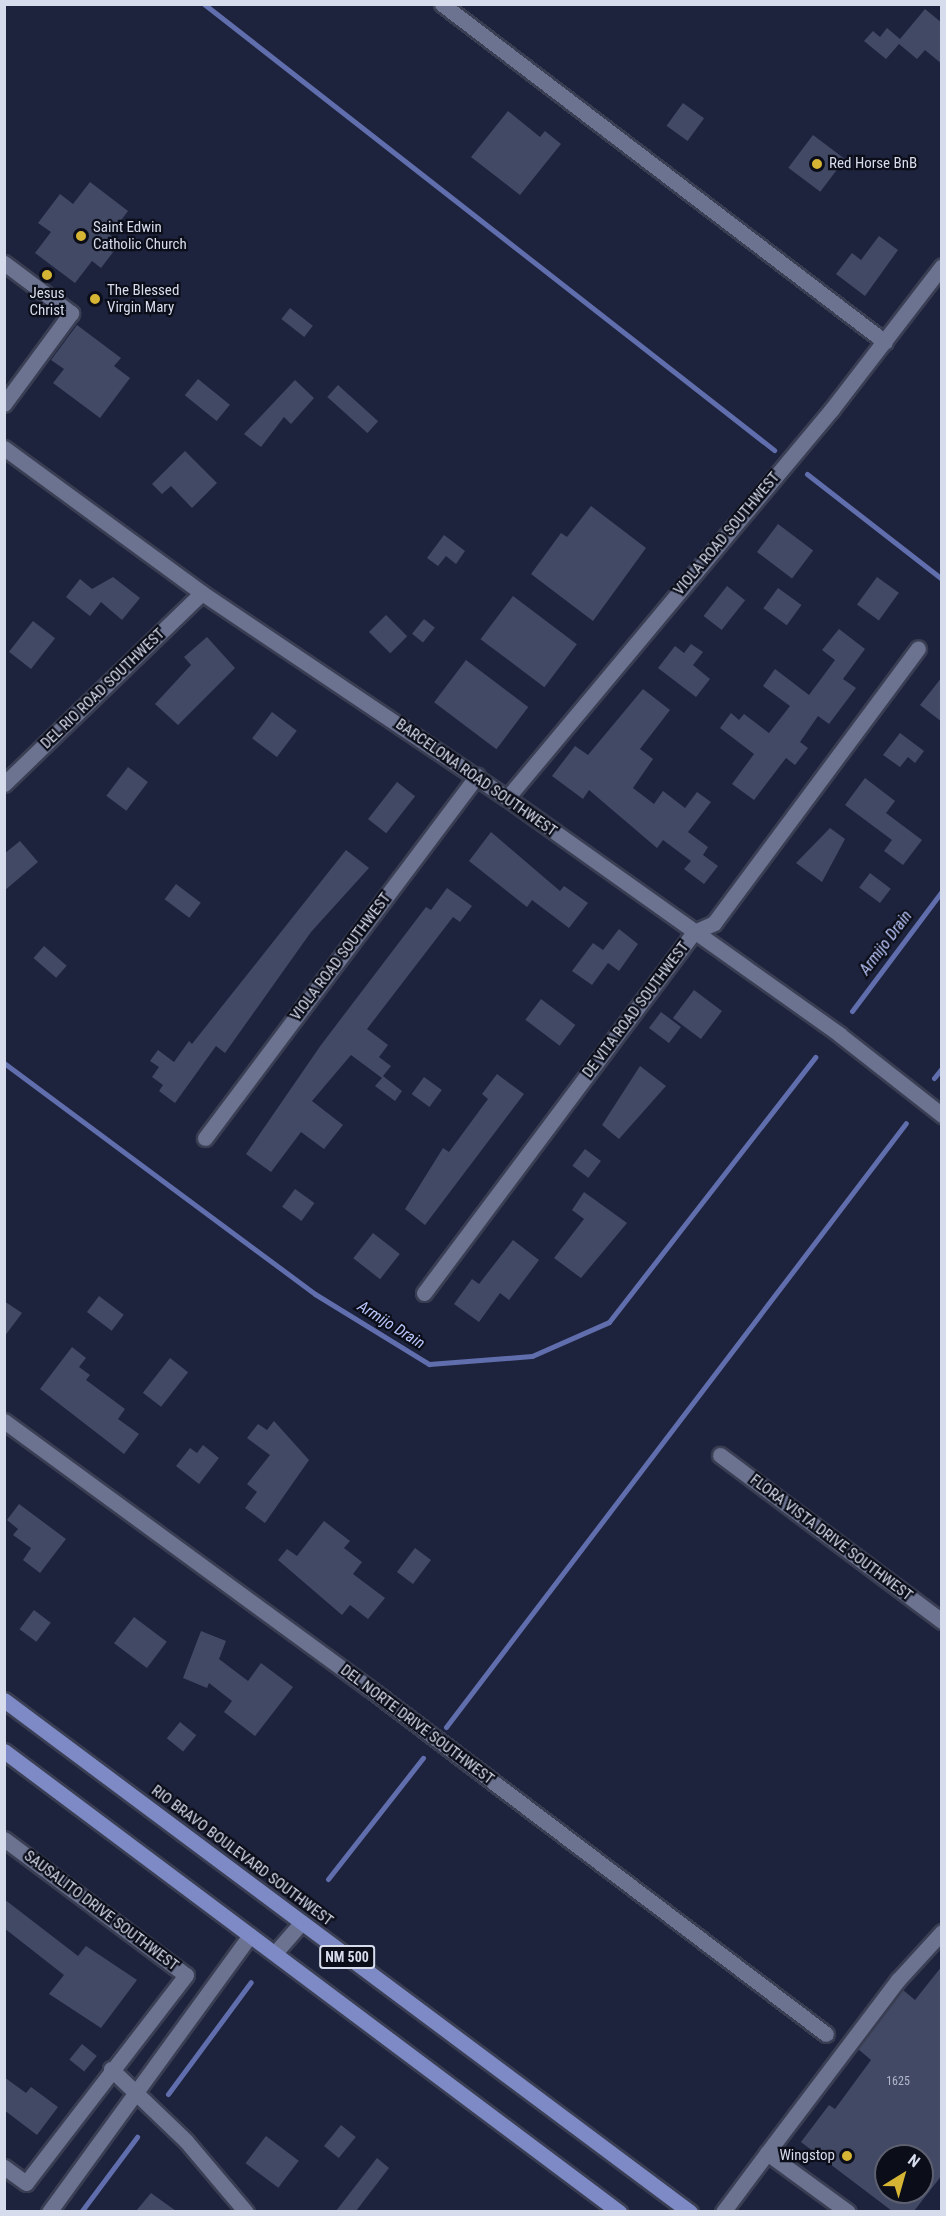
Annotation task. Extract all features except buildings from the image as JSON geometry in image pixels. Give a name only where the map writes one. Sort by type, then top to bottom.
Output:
[{"type":"main road","name":"RIO BRAVO BOULEVARD SOUTHWEST","points":[[4,1700],[690,2211]]},
{"type":"main road","name":"NM 500","points":[[4,1751],[619,2211]]},
{"type":"street","points":[[442,4],[885,342]]},
{"type":"street","points":[[4,263],[70,313],[4,404]]},
{"type":"street","name":"VIOLA ROAD SOUTHWEST","points":[[507,798],[885,342],[941,267]]},
{"type":"street","name":"BARCELONA ROAD SOUTHWEST","points":[[4,448],[202,593],[477,776],[942,1114]]},
{"type":"street","name":"DEL RIO ROAD SOUTHWEST","points":[[4,784],[202,593]]},
{"type":"street","name":"DE VITA ROAD SOUTHWEST","points":[[424,1293],[694,932],[714,923],[918,648]]},
{"type":"street","name":"VIOLA ROAD SOUTHWEST","points":[[205,1138],[477,776]]},
{"type":"street","name":"DEL NORTE DRIVE SOUTHWEST","points":[[4,1421],[369,1688],[826,2034]]},
{"type":"street","name":"FLORA VISTA DRIVE SOUTHWEST","points":[[720,1455],[942,1620]]},
{"type":"street","name":"SAUSALITO DRIVE SOUTHWEST","points":[[4,1839],[186,1975],[111,2069]]},
{"type":"street","points":[[275,1953],[301,1923]]},
{"type":"street","points":[[723,2211],[898,1980],[942,1932]]},
{"type":"street","points":[[49,2211],[250,1935]]},
{"type":"street","points":[[4,2167],[26,2183],[111,2069],[246,2211]]},
{"type":"street","points":[[767,2153],[848,2211]]},
{"type":"waterway","points":[[204,4],[774,450]]},
{"type":"waterway","points":[[807,474],[942,579]]},
{"type":"waterway","name":"Armijo Drain","points":[[852,1011],[942,891]]},
{"type":"waterway","name":"Armijo Drain","points":[[4,1063],[315,1294],[429,1364],[532,1356],[609,1322],[815,1057]]},
{"type":"waterway","points":[[934,1078],[942,1068]]},
{"type":"waterway","points":[[446,1727],[906,1123]]},
{"type":"waterway","points":[[328,1879],[423,1758]]},
{"type":"waterway","points":[[168,2094],[251,1982]]},
{"type":"waterway","points":[[81,2212],[137,2137]]},
{"type":"place","name":"Red Horse BnB","points":[[817,164]]},
{"type":"place","name":"Saint Edwin Catholic Church","points":[[81,236]]},
{"type":"place","name":"Jesus Christ","points":[[47,275]]},
{"type":"place","name":"The Blessed Virgin Mary","points":[[95,299]]},
{"type":"place","name":"Wingstop","points":[[847,2156]]}]
